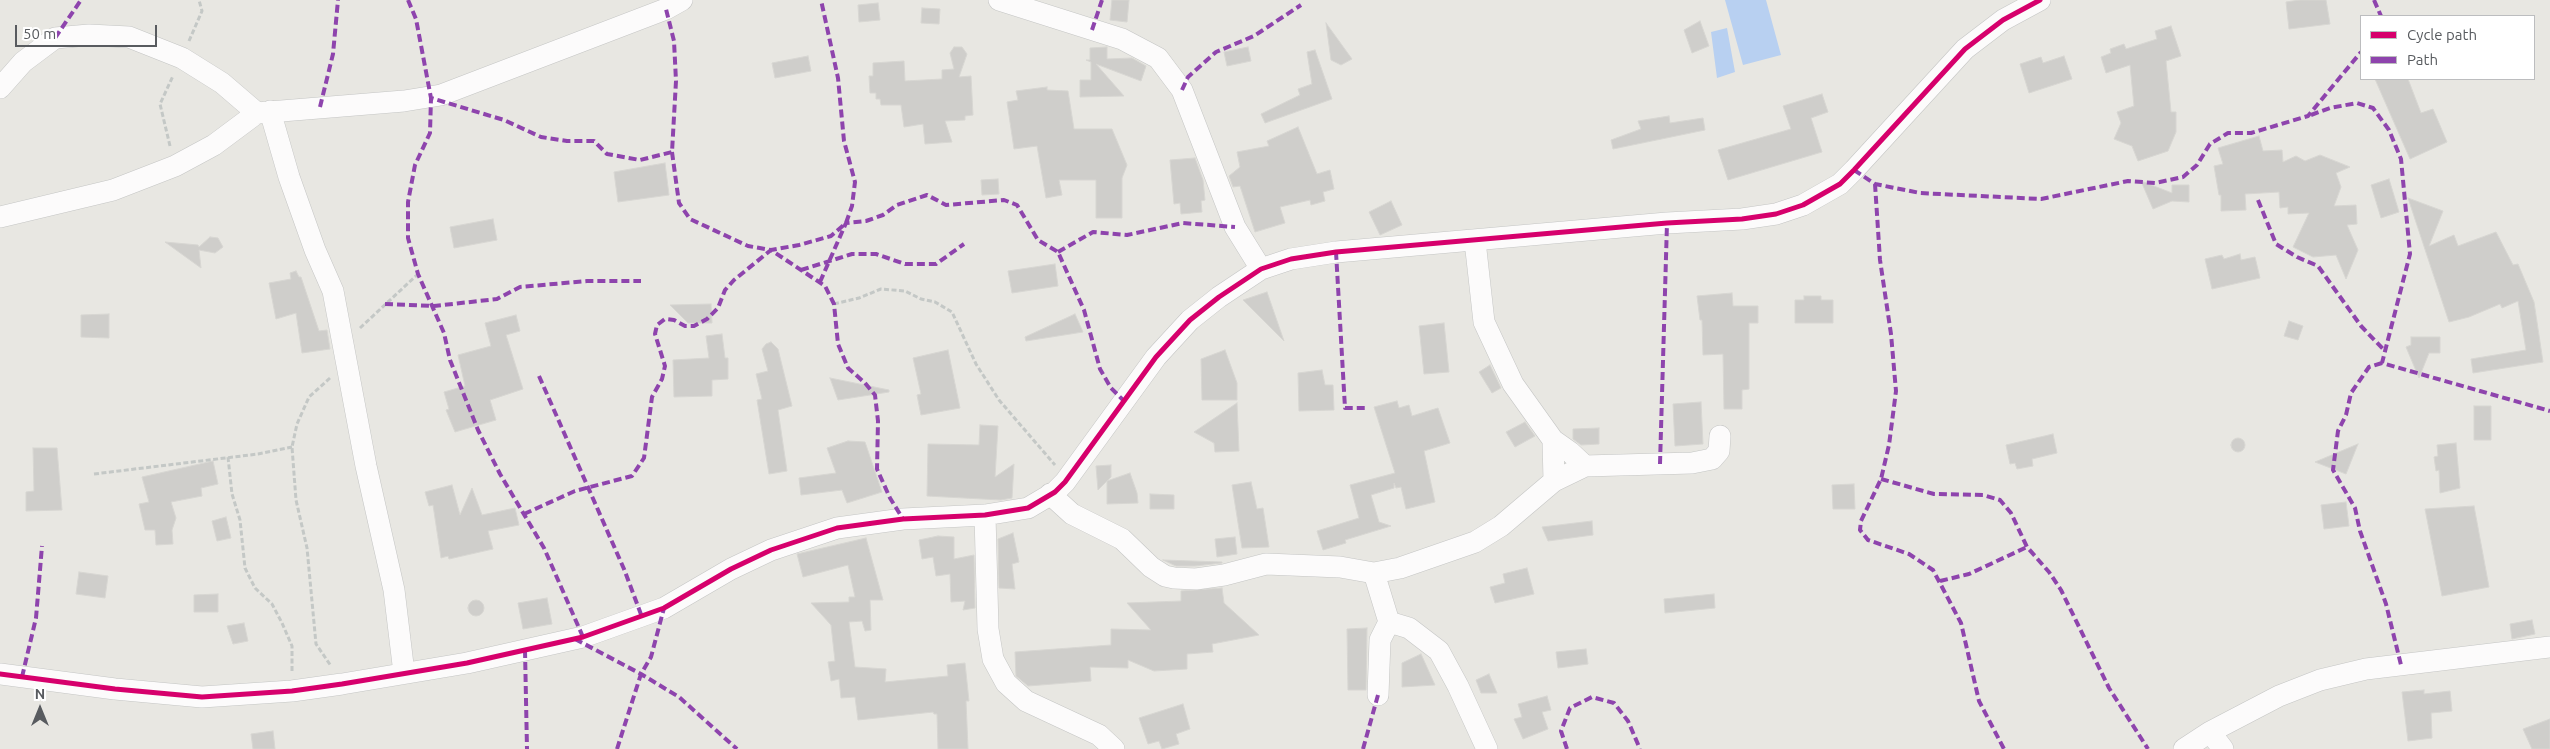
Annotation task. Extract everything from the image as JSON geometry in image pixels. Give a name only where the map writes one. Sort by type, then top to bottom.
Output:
[{"type":"street","points":[[0,217],[113,190],[174,166],[214,145],[264,112],[404,101],[441,95],[666,9],[682,0]]},
{"type":"street","points":[[999,0],[1122,39],[1158,58],[1182,90],[1236,227],[1261,269]]},
{"type":"street","points":[[0,674],[187,696],[220,697],[292,691],[342,684],[467,663],[591,634],[664,608],[731,569],[771,550],[820,532],[903,519],[985,515],[1028,508],[1058,488],[1156,357],[1198,314],[1219,297],[1261,269],[1291,259],[1336,252],[1475,242],[1657,224],[1742,219],[1776,214],[1803,205],[1840,184],[1965,49],[2003,20],[2040,0]]},
{"type":"street","points":[[0,88],[23,62],[55,38],[89,35],[129,37],[182,58],[264,112],[315,250],[333,291],[366,466],[394,590],[404,673]]},
{"type":"street","points":[[1475,242],[1484,322],[1513,384],[1553,440],[1585,466]]},
{"type":"street","points":[[1058,488],[1072,514],[1122,539],[1151,567],[1164,576],[1196,579],[1224,575],[1266,564],[1340,567],[1374,573],[1400,568],[1475,542],[1501,526],[1554,481],[1585,466],[1692,462],[1712,459],[1719,451],[1720,436]]},
{"type":"street","points":[[1553,440],[1554,481]]},
{"type":"street","points":[[985,515],[988,629],[994,659],[1006,683],[1026,701],[1099,735],[1114,749]]},
{"type":"street","points":[[1374,573],[1389,622],[1380,640],[1378,695]]},
{"type":"street","points":[[1389,622],[1409,628],[1438,652],[1458,686],[1486,749]]},
{"type":"street","points":[[2184,749],[2210,732],[2279,696],[2329,678],[2366,669],[2550,647]]},
{"type":"street","points":[[2210,732],[2223,749]]},
{"type":"path","points":[[174,166],[160,104],[202,11],[199,0]]},
{"type":"path","points":[[342,684],[316,644],[307,548],[296,500],[292,447],[296,424],[309,397],[345,352],[418,274]]},
{"type":"path","points":[[834,304],[859,298],[881,289],[905,291],[921,299],[936,302],[952,312],[976,364],[999,400],[1056,467],[1058,488]]},
{"type":"path","points":[[94,474],[292,447]]},
{"type":"path","points":[[228,457],[232,494],[240,520],[245,568],[255,588],[272,604],[292,646],[292,691]]},
{"type":"water","points":[[1725,0],[1766,0],[1781,55],[1743,65]]},
{"type":"water","points":[[1727,28],[1735,72],[1717,78],[1711,32]]},
{"type":"building","points":[[1112,0],[1129,0],[1127,22],[1110,20]]},
{"type":"building","points":[[2326,0],[2330,24],[2289,29],[2286,2]]},
{"type":"building","points":[[878,3],[880,20],[859,22],[858,5]]},
{"type":"building","points":[[922,8],[940,9],[939,24],[921,23]]},
{"type":"building","points":[[1700,21],[1709,46],[1692,53],[1684,30]]},
{"type":"building","points":[[1326,23],[1352,59],[1341,65],[1331,60]]},
{"type":"building","points":[[2171,26],[2181,56],[2166,61],[2171,112],[2176,112],[2176,132],[2168,151],[2138,161],[2132,146],[2114,139],[2121,123],[2117,112],[2134,106],[2130,65],[2106,73],[2101,57],[2111,53],[2110,49],[2124,44],[2126,49],[2157,39],[2155,31]]},
{"type":"building","points":[[954,47],[962,47],[967,54],[959,77],[971,76],[973,115],[965,116],[965,120],[945,121],[952,142],[925,144],[923,124],[904,127],[901,105],[881,105],[880,99],[876,99],[876,93],[870,93],[869,76],[873,76],[873,63],[904,61],[905,81],[942,79],[942,70],[954,69],[950,53]]},
{"type":"building","points":[[1107,47],[1107,59],[1132,58],[1146,66],[1141,81],[1096,64],[1124,96],[1080,97],[1080,80],[1091,80],[1091,62],[1086,60],[1090,60],[1090,48]]},
{"type":"building","points":[[1248,47],[1251,61],[1227,66],[1224,52]]},
{"type":"building","points":[[1315,50],[1332,99],[1265,123],[1261,114],[1300,95],[1298,89],[1312,84],[1307,52]]},
{"type":"building","points":[[808,56],[811,71],[775,78],[772,63]]},
{"type":"building","points":[[2064,56],[2072,79],[2029,93],[2020,64],[2041,57],[2043,63]]},
{"type":"building","points":[[2375,80],[2408,80],[2421,113],[2433,109],[2447,142],[2410,159]]},
{"type":"building","points":[[1047,87],[1047,90],[1068,91],[1074,129],[1112,129],[1127,165],[1122,178],[1122,218],[1096,218],[1096,180],[1059,180],[1062,195],[1046,198],[1037,146],[1014,149],[1007,102],[1018,100],[1016,91]]},
{"type":"building","points":[[1822,94],[1828,112],[1811,118],[1822,152],[1728,180],[1718,150],[1791,129],[1783,106]]},
{"type":"building","points":[[1669,116],[1670,123],[1703,118],[1705,130],[1613,149],[1611,140],[1641,129],[1638,121]]},
{"type":"building","points":[[1298,127],[1317,174],[1330,170],[1334,189],[1323,192],[1325,201],[1311,205],[1310,200],[1280,207],[1285,223],[1255,232],[1240,186],[1233,187],[1229,176],[1240,167],[1237,152],[1269,146],[1267,141]]},
{"type":"building","points":[[2259,136],[2263,151],[2282,150],[2283,162],[2296,156],[2305,161],[2320,155],[2350,167],[2336,173],[2341,187],[2334,206],[2356,205],[2357,224],[2347,225],[2358,250],[2346,279],[2336,255],[2313,257],[2293,247],[2309,213],[2288,214],[2288,207],[2280,208],[2279,192],[2245,194],[2246,210],[2221,211],[2221,195],[2219,195],[2214,166],[2223,164],[2218,148]]},
{"type":"building","points":[[1195,158],[1203,180],[1205,200],[1201,201],[1202,212],[1181,214],[1180,203],[1174,204],[1170,160]]},
{"type":"building","points":[[665,163],[669,195],[618,202],[614,172]]},
{"type":"building","points":[[998,179],[999,194],[982,195],[981,180]]},
{"type":"building","points":[[2389,179],[2399,212],[2381,218],[2371,185]]},
{"type":"building","points":[[2141,181],[2172,193],[2172,185],[2189,185],[2189,202],[2172,201],[2153,209]]},
{"type":"building","points":[[2408,198],[2443,211],[2429,246],[2454,235],[2458,246],[2496,232],[2513,265],[2518,264],[2534,302],[2543,362],[2473,373],[2471,359],[2526,350],[2518,301],[2502,308],[2500,304],[2469,317],[2449,322]]},
{"type":"building","points":[[1391,201],[1402,225],[1380,235],[1369,212]]},
{"type":"building","points":[[493,219],[497,240],[454,248],[450,227]]},
{"type":"building","points":[[210,237],[218,238],[223,247],[215,253],[199,250],[201,268],[165,242],[198,245],[199,247]]},
{"type":"building","points":[[2240,254],[2241,260],[2255,257],[2260,278],[2212,289],[2205,259],[2222,255],[2224,259]]},
{"type":"building","points":[[1055,264],[1058,286],[1012,293],[1008,271]]},
{"type":"building","points":[[296,271],[299,277],[301,277],[319,331],[327,330],[330,349],[302,353],[296,313],[276,319],[269,283],[291,279],[290,273]]},
{"type":"building","points":[[1267,292],[1284,341],[1243,300]]},
{"type":"building","points":[[1732,293],[1733,306],[1758,306],[1758,323],[1749,323],[1749,389],[1742,390],[1742,409],[1724,409],[1723,354],[1703,355],[1702,320],[1700,320],[1697,296]]},
{"type":"building","points":[[1804,296],[1821,296],[1821,300],[1833,300],[1833,323],[1795,323],[1795,300],[1804,300]]},
{"type":"building","points":[[711,304],[712,323],[688,323],[670,305]]},
{"type":"building","points":[[109,314],[109,338],[81,337],[81,315]]},
{"type":"building","points":[[1075,314],[1083,332],[1026,341],[1025,337]]},
{"type":"building","points":[[516,315],[520,331],[506,335],[523,389],[490,400],[496,420],[455,432],[446,410],[449,409],[444,392],[465,386],[458,355],[491,346],[485,323]]},
{"type":"building","points":[[2289,321],[2303,326],[2298,340],[2284,336]]},
{"type":"building","points":[[1444,323],[1449,372],[1424,374],[1419,326]]},
{"type":"building","points":[[722,334],[725,358],[728,358],[728,379],[712,380],[712,396],[674,397],[673,360],[709,358],[706,336]]},
{"type":"building","points":[[2411,337],[2440,337],[2440,353],[2429,353],[2419,378],[2406,347],[2411,345]]},
{"type":"building","points":[[771,342],[778,349],[792,406],[778,410],[787,471],[769,474],[757,400],[762,399],[756,374],[768,371],[762,349]]},
{"type":"building","points":[[948,350],[960,408],[921,415],[917,395],[921,394],[913,358]]},
{"type":"building","points":[[1225,350],[1237,383],[1237,400],[1202,400],[1201,359]]},
{"type":"building","points":[[1490,365],[1501,388],[1492,393],[1479,372]]},
{"type":"building","points":[[1322,370],[1325,385],[1333,385],[1334,410],[1299,411],[1298,373]]},
{"type":"building","points":[[830,378],[889,390],[889,392],[838,400]]},
{"type":"building","points":[[1397,401],[1399,408],[1409,405],[1412,416],[1438,408],[1450,443],[1424,451],[1435,502],[1406,509],[1401,487],[1396,488],[1394,483],[1394,488],[1371,495],[1379,522],[1391,526],[1345,540],[1346,543],[1323,550],[1317,531],[1359,518],[1350,485],[1395,473],[1374,407]]},
{"type":"building","points":[[1701,402],[1703,444],[1675,446],[1673,404]]},
{"type":"building","points":[[1237,403],[1239,451],[1215,452],[1214,443],[1194,432]]},
{"type":"building","points":[[2474,406],[2491,406],[2491,440],[2474,440]]},
{"type":"building","points":[[1525,422],[1535,436],[1515,447],[1506,432]]},
{"type":"building","points":[[980,425],[998,426],[995,477],[1014,464],[1012,498],[1001,500],[927,496],[928,444],[979,445]]},
{"type":"building","points":[[1599,428],[1599,444],[1581,445],[1573,439],[1573,429]]},
{"type":"building","points":[[2053,434],[2057,453],[2032,459],[2033,466],[2017,469],[2015,463],[2010,464],[2006,445]]},
{"type":"building","points":[[2235,438],[2241,438],[2245,445],[2241,452],[2235,452],[2231,448],[2231,442]]},
{"type":"building","points":[[848,441],[865,442],[882,492],[847,503],[842,490],[801,495],[799,478],[836,473],[827,448]]},
{"type":"building","points":[[2456,443],[2460,488],[2440,493],[2439,470],[2436,471],[2434,457],[2438,456],[2437,445]]},
{"type":"building","points":[[2358,444],[2346,474],[2315,462]]},
{"type":"building","points":[[33,448],[57,448],[62,510],[26,511],[26,492],[34,491]]},
{"type":"building","points":[[213,461],[218,484],[201,488],[202,496],[171,502],[176,518],[172,530],[173,544],[156,545],[155,530],[145,530],[139,504],[149,502],[142,477]]},
{"type":"building","points":[[1111,465],[1111,477],[1098,490],[1096,466]]},
{"type":"building","points":[[1130,473],[1137,493],[1138,503],[1107,504],[1107,481]]},
{"type":"building","points":[[1251,482],[1257,509],[1263,508],[1269,547],[1242,548],[1232,485]]},
{"type":"building","points":[[1854,484],[1855,509],[1833,509],[1832,485]]},
{"type":"building","points":[[452,485],[460,515],[472,488],[482,515],[515,508],[519,525],[488,531],[493,549],[449,559],[448,556],[441,558],[433,505],[429,506],[425,492]]},
{"type":"building","points":[[1150,494],[1174,495],[1174,509],[1150,509]]},
{"type":"building","points":[[2346,502],[2349,526],[2324,529],[2321,505]]},
{"type":"building","points":[[2474,506],[2489,587],[2442,596],[2425,509]]},
{"type":"building","points":[[226,517],[231,538],[217,541],[212,521]]},
{"type":"building","points":[[1592,521],[1593,535],[1548,541],[1542,527]]},
{"type":"building","points":[[1013,533],[1019,562],[1012,564],[1015,589],[999,588],[998,539]]},
{"type":"building","points":[[938,536],[954,537],[954,559],[974,555],[975,608],[963,610],[965,601],[951,602],[950,574],[936,576],[933,557],[922,559],[919,540]]},
{"type":"building","points":[[1235,537],[1237,554],[1217,557],[1215,539]]},
{"type":"building","points":[[866,538],[883,600],[870,600],[871,630],[865,631],[862,621],[849,622],[855,667],[886,669],[885,682],[948,676],[947,665],[965,663],[969,701],[966,701],[968,749],[938,749],[937,714],[933,712],[858,720],[855,697],[841,698],[839,679],[831,681],[828,662],[835,661],[831,625],[811,603],[849,602],[849,597],[855,597],[848,565],[803,577],[797,554]]},
{"type":"building","points":[[1163,560],[1222,562],[1222,563],[1176,566]]},
{"type":"building","points":[[1527,568],[1534,594],[1495,603],[1490,587],[1505,583],[1503,574]]},
{"type":"building","points":[[79,572],[108,576],[105,598],[76,594]]},
{"type":"building","points":[[1222,588],[1224,603],[1259,635],[1212,644],[1213,652],[1187,654],[1187,669],[1154,671],[1128,660],[1128,668],[1090,667],[1091,681],[1028,686],[1016,676],[1015,652],[1111,645],[1111,629],[1151,630],[1127,603],[1181,601],[1181,591]]},
{"type":"building","points":[[218,594],[218,612],[194,612],[194,595]]},
{"type":"building","points":[[1714,594],[1715,608],[1665,613],[1664,599]]},
{"type":"building","points":[[547,598],[552,624],[523,629],[518,603]]},
{"type":"building","points":[[476,600],[484,608],[476,616],[468,608]]},
{"type":"building","points":[[2532,620],[2535,634],[2512,639],[2510,624]]},
{"type":"building","points":[[244,623],[248,641],[233,644],[227,626]]},
{"type":"building","points":[[1367,628],[1366,690],[1348,690],[1347,629]]},
{"type":"building","points":[[1586,649],[1588,664],[1558,668],[1556,652]]},
{"type":"building","points":[[1421,654],[1435,685],[1402,687],[1402,663]]},
{"type":"building","points":[[1489,674],[1497,693],[1481,693],[1476,680]]},
{"type":"building","points":[[2424,690],[2424,694],[2450,691],[2452,711],[2431,713],[2432,738],[2408,741],[2402,692]]},
{"type":"building","points":[[1547,696],[1551,710],[1542,712],[1548,729],[1523,739],[1514,719],[1522,717],[1518,704]]},
{"type":"building","points":[[1183,704],[1190,729],[1176,734],[1179,744],[1162,749],[1159,741],[1148,744],[1139,718]]},
{"type":"building","points":[[2550,719],[2550,749],[2532,749],[2523,729]]},
{"type":"building","points":[[273,731],[275,749],[253,749],[251,734]]},
{"type":"marked path","points":[[55,38],[81,0]]},
{"type":"marked path","points":[[320,107],[333,54],[338,0]]},
{"type":"marked path","points":[[408,0],[416,19],[431,98]]},
{"type":"marked path","points":[[672,152],[679,203],[690,219],[748,246],[771,250],[799,245],[831,236],[846,223],[852,206],[855,182],[844,141],[838,78],[821,0]]},
{"type":"marked path","points":[[1092,30],[1102,0]]},
{"type":"marked path","points":[[2374,0],[2381,15]]},
{"type":"marked path","points":[[1182,90],[1188,77],[1216,52],[1254,36],[1301,5]]},
{"type":"marked path","points":[[583,637],[544,548],[500,474],[478,430],[450,360],[444,333],[418,274],[408,238],[408,202],[415,165],[430,133],[431,98],[504,120],[541,137],[567,141],[594,141],[607,154],[640,160],[672,152],[676,81],[674,41],[666,9]]},
{"type":"marked path","points":[[1854,170],[1875,184],[1920,193],[2041,199],[2128,181],[2155,183],[2183,177],[2197,165],[2210,144],[2228,133],[2251,133],[2308,116],[2360,53]]},
{"type":"marked path","points":[[2311,115],[2330,108],[2357,103],[2373,108],[2389,130],[2401,159],[2410,254],[2382,363],[2550,411]]},
{"type":"marked path","points":[[1875,184],[1880,260],[1891,334],[1896,391],[1889,445],[1881,479],[1861,521],[1860,530],[1868,540],[1909,554],[1933,570],[1961,623],[1979,701],[2004,749]]},
{"type":"marked path","points":[[820,282],[846,223],[866,221],[883,215],[897,205],[927,195],[946,205],[1004,200],[1017,205],[1038,240],[1058,252],[1084,310],[1100,369],[1111,388],[1124,401]]},
{"type":"marked path","points":[[2258,200],[2276,244],[2297,257],[2318,266],[2361,326],[2384,350]]},
{"type":"marked path","points":[[1058,252],[1093,232],[1127,235],[1183,223],[1235,227]]},
{"type":"marked path","points":[[1660,464],[1667,223]]},
{"type":"marked path","points":[[801,270],[852,254],[876,254],[905,264],[936,264],[964,244]]},
{"type":"marked path","points":[[524,514],[575,491],[632,476],[644,458],[652,397],[662,379],[665,366],[655,334],[657,325],[665,319],[674,320],[685,326],[694,326],[707,319],[718,308],[725,290],[734,280],[771,250],[825,286],[834,304],[838,344],[848,368],[875,395],[878,421],[877,469],[890,498],[903,519]]},
{"type":"marked path","points":[[1336,252],[1345,408],[1365,408]]},
{"type":"marked path","points":[[385,304],[434,306],[497,299],[520,287],[587,281],[641,281]]},
{"type":"marked path","points":[[2382,363],[2369,367],[2351,393],[2346,415],[2338,431],[2333,470],[2355,508],[2360,531],[2386,604],[2401,665]]},
{"type":"marked path","points":[[539,376],[624,569],[642,617]]},
{"type":"marked path","points":[[1881,479],[1934,494],[1983,495],[2000,500],[2011,513],[2027,547],[2049,572],[2061,590],[2109,688],[2148,749]]},
{"type":"marked path","points":[[22,677],[36,618],[42,546]]},
{"type":"marked path","points":[[1940,581],[1969,574],[2027,547]]},
{"type":"marked path","points":[[617,749],[641,674],[651,657],[664,608]]},
{"type":"marked path","points":[[575,639],[641,674],[679,697],[737,749]]},
{"type":"marked path","points":[[525,650],[527,749]]},
{"type":"marked path","points":[[1363,749],[1378,695]]},
{"type":"marked path","points":[[1567,749],[1561,731],[1570,708],[1592,697],[1614,703],[1628,721],[1640,749]]},
{"type":"cycle path","points":[[0,674],[115,689],[202,697],[292,691],[342,684],[467,663],[583,637],[664,608],[731,569],[771,550],[837,528],[903,519],[985,515],[1028,508],[1055,492],[1065,482],[1156,357],[1190,320],[1219,297],[1261,269],[1291,259],[1336,252],[1667,223],[1742,219],[1776,214],[1803,205],[1840,184],[1965,49],[2003,20],[2040,0]]}]
